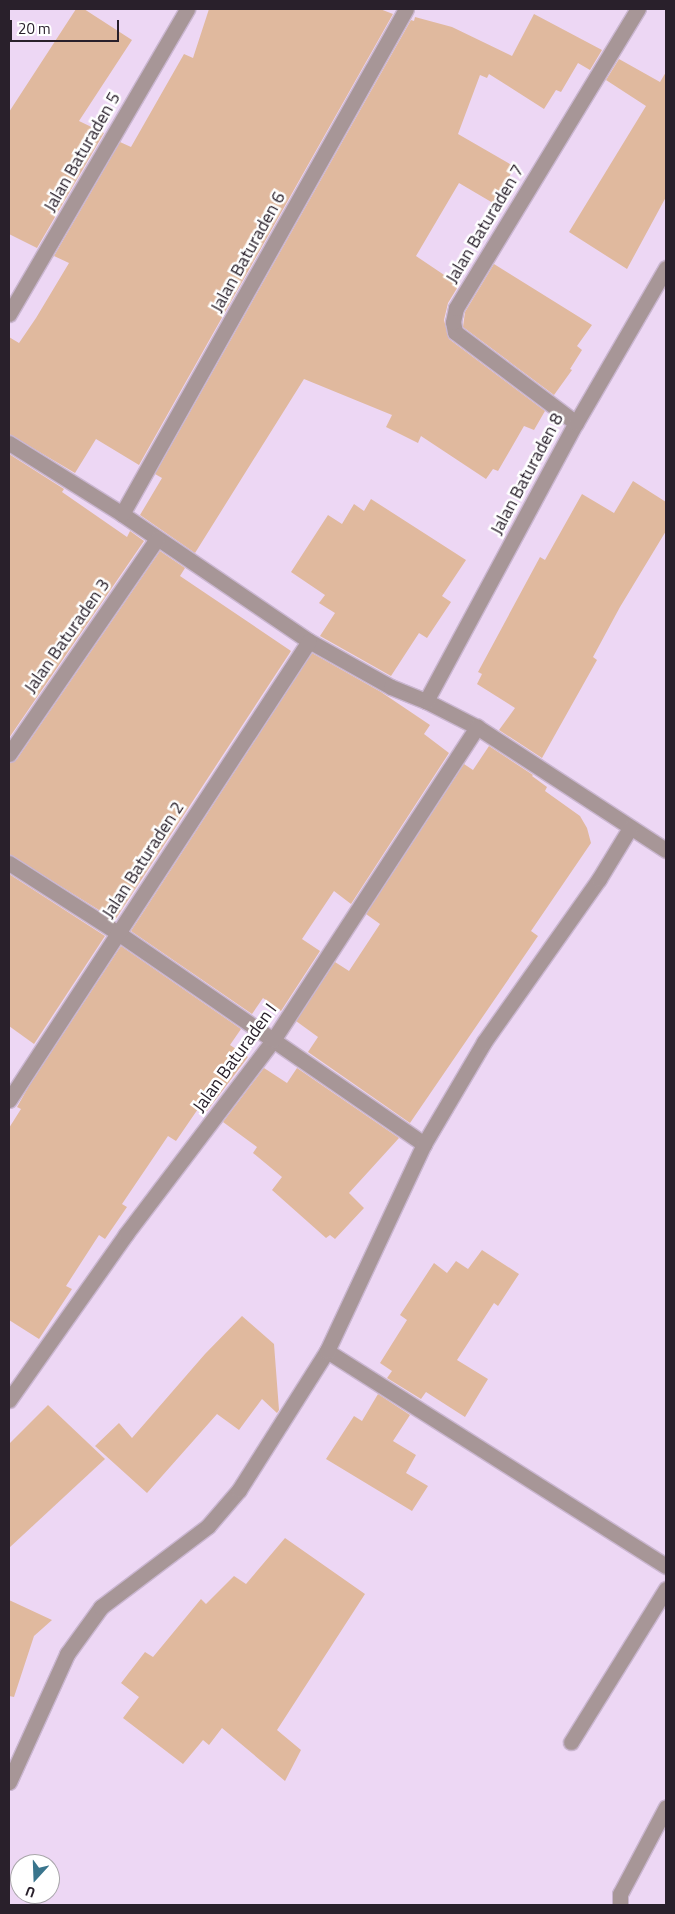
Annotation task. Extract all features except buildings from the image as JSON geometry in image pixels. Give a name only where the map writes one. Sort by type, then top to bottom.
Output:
[{"type":"street","name":"Jalan Baturaden 5","points":[[9,314],[187,9]]},
{"type":"street","name":"Jalan Baturaden 6","points":[[122,514],[406,9]]},
{"type":"street","name":"Jalan Baturaden 7","points":[[576,423],[455,332],[453,322],[456,308],[638,9]]},
{"type":"street","name":"Jalan Baturaden 8","points":[[426,701],[576,423],[666,268]]},
{"type":"street","points":[[9,443],[58,472],[122,514],[309,641],[391,687],[426,701],[477,727],[666,850]]},
{"type":"street","name":"Jalan Baturaden 3","points":[[9,754],[157,539]]},
{"type":"street","name":"Jalan Baturaden 2","points":[[9,1100],[309,641]]},
{"type":"street","name":"Jalan Baturaden I","points":[[9,1400],[126,1234],[274,1040],[477,727]]},
{"type":"street","points":[[9,1782],[67,1654],[101,1608],[208,1526],[239,1490],[327,1351],[424,1144],[484,1042],[599,879],[630,828]]},
{"type":"street","points":[[9,864],[118,934],[424,1144]]},
{"type":"street","points":[[327,1351],[666,1566]]},
{"type":"street","points":[[571,1742],[666,1590]]},
{"type":"street","points":[[620,1905],[620,1894],[666,1807]]}]
